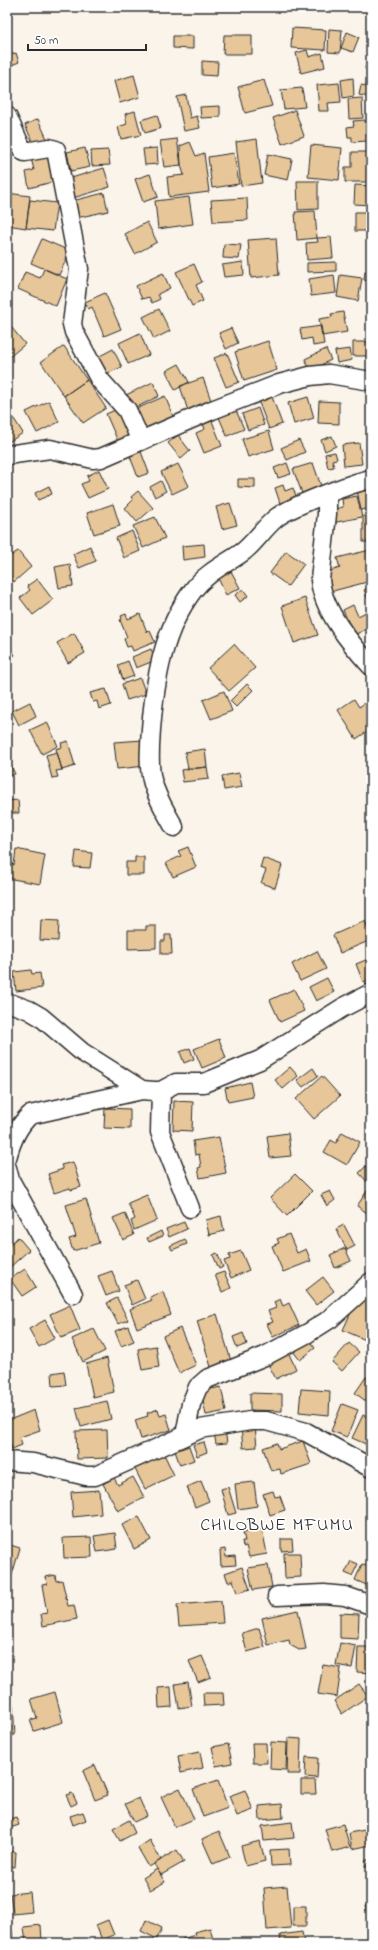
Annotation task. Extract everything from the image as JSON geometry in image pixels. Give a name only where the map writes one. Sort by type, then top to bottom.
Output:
[{"type":"street","points":[[7,116],[23,151],[26,152],[49,148],[56,150],[79,269],[72,324],[74,332],[100,380],[127,410],[141,441]]},
{"type":"street","points":[[7,455],[50,449],[93,459],[101,458],[212,410],[279,384],[310,376],[328,374],[371,381]]},
{"type":"street","points":[[174,827],[155,791],[152,779],[150,747],[155,691],[165,645],[176,617],[194,588],[216,569],[245,550],[277,517],[327,494],[371,479]]},
{"type":"street","points":[[327,494],[327,514],[320,580],[321,590],[324,600],[349,640],[371,666]]},
{"type":"street","points":[[7,1158],[11,1142],[23,1121],[30,1115],[142,1090],[161,1091],[176,1083],[204,1083],[260,1060],[342,1008],[371,993]]},
{"type":"street","points":[[7,1002],[29,1010],[41,1017],[82,1052],[142,1090]]},
{"type":"street","points":[[161,1091],[161,1138],[190,1208]]},
{"type":"street","points":[[7,1168],[10,1180],[73,1294]]},
{"type":"street","points":[[185,1435],[191,1404],[198,1387],[207,1379],[265,1356],[319,1327],[371,1282]]},
{"type":"street","points":[[7,1461],[33,1463],[86,1476],[95,1476],[185,1435],[215,1426],[250,1421],[266,1421],[306,1432],[371,1468]]},
{"type":"street","points":[[278,1596],[324,1594],[345,1596],[371,1605]]},
{"type":"building","points":[[292,28],[326,30],[325,50],[291,48]]},
{"type":"building","points":[[329,29],[342,30],[340,53],[328,52]]},
{"type":"building","points":[[347,32],[359,37],[353,52],[341,48]]},
{"type":"building","points":[[224,35],[252,35],[252,54],[223,54]]},
{"type":"building","points":[[173,36],[193,36],[193,49],[173,48]]},
{"type":"building","points":[[307,50],[309,57],[322,53],[325,67],[301,73],[296,53]]},
{"type":"building","points":[[16,53],[19,62],[7,67],[7,56]]},
{"type":"building","points":[[368,54],[371,55],[371,71],[365,69]]},
{"type":"building","points":[[202,61],[218,62],[217,76],[202,75]]},
{"type":"building","points":[[134,75],[140,97],[120,103],[114,81]]},
{"type":"building","points":[[353,78],[354,96],[343,98],[341,80]]},
{"type":"building","points":[[264,80],[272,106],[245,113],[238,87]]},
{"type":"building","points":[[339,83],[341,102],[328,103],[329,111],[319,111],[317,85]]},
{"type":"building","points":[[361,85],[371,87],[369,97],[359,95]]},
{"type":"building","points":[[302,88],[305,107],[284,109],[281,90]]},
{"type":"building","points":[[186,95],[190,118],[197,116],[200,128],[184,131],[177,97]]},
{"type":"building","points":[[362,98],[363,118],[349,119],[348,99]]},
{"type":"building","points":[[220,106],[220,117],[201,118],[200,107]]},
{"type":"building","points":[[295,110],[304,136],[282,144],[273,118]]},
{"type":"building","points":[[135,111],[141,135],[121,139],[118,127],[127,124],[125,114]]},
{"type":"building","points":[[157,115],[161,128],[145,133],[141,120]]},
{"type":"building","points":[[38,119],[48,141],[35,147],[25,125]]},
{"type":"building","points":[[365,120],[367,141],[352,142],[352,137],[348,137],[347,127],[354,126],[353,121]]},
{"type":"building","points":[[177,139],[181,165],[164,167],[160,141]]},
{"type":"building","points":[[257,139],[262,183],[241,186],[236,142]]},
{"type":"building","points":[[190,142],[196,156],[204,153],[209,192],[169,197],[167,177],[184,175],[181,165],[180,146]]},
{"type":"building","points":[[311,145],[342,148],[339,180],[308,177]]},
{"type":"building","points":[[85,148],[90,167],[71,171],[67,152]]},
{"type":"building","points":[[157,148],[158,164],[145,165],[143,149]]},
{"type":"building","points":[[49,150],[56,181],[29,188],[26,172],[34,170],[30,154]]},
{"type":"building","points":[[108,150],[110,165],[92,166],[91,151]]},
{"type":"building","points":[[352,152],[371,152],[371,182],[345,182],[345,167],[352,167]]},
{"type":"building","points":[[234,153],[239,184],[212,188],[208,157]]},
{"type":"building","points":[[268,154],[292,159],[288,180],[264,175]]},
{"type":"building","points":[[104,168],[110,187],[73,198],[68,179]]},
{"type":"building","points":[[150,174],[158,197],[143,202],[135,179]]},
{"type":"building","points":[[297,181],[318,181],[318,209],[298,210]]},
{"type":"building","points":[[355,185],[371,186],[371,205],[354,204]]},
{"type":"building","points":[[7,193],[30,196],[26,228],[7,225]]},
{"type":"building","points":[[104,193],[108,211],[76,218],[72,201]]},
{"type":"building","points":[[189,197],[193,224],[158,229],[155,201]]},
{"type":"building","points":[[247,198],[248,220],[213,222],[211,200]]},
{"type":"building","points":[[30,200],[57,203],[53,231],[26,228]]},
{"type":"building","points":[[315,211],[317,238],[297,240],[295,212]]},
{"type":"building","points":[[355,212],[371,212],[371,231],[355,231]]},
{"type":"building","points":[[147,222],[157,242],[135,254],[125,234]]},
{"type":"building","points":[[331,237],[333,258],[307,260],[306,243],[318,242],[317,238]]},
{"type":"building","points":[[276,238],[279,275],[251,278],[248,240]]},
{"type":"building","points":[[42,239],[70,251],[59,275],[31,263]]},
{"type":"building","points":[[224,244],[241,245],[239,259],[223,258]]},
{"type":"building","points":[[243,262],[244,275],[224,277],[222,265]]},
{"type":"building","points":[[336,262],[336,271],[307,272],[307,263]]},
{"type":"building","points":[[194,264],[202,282],[196,285],[203,301],[192,306],[176,272]]},
{"type":"building","points":[[44,269],[67,279],[56,306],[18,289],[25,272],[40,278]]},
{"type":"building","points":[[365,271],[371,272],[371,282],[364,280]]},
{"type":"building","points":[[163,273],[170,288],[158,294],[160,299],[152,303],[149,297],[142,299],[136,286]]},
{"type":"building","points":[[334,275],[336,293],[311,296],[309,279]]},
{"type":"building","points":[[340,275],[362,278],[358,301],[337,297]]},
{"type":"building","points":[[105,293],[121,329],[104,336],[92,307],[88,309],[85,302]]},
{"type":"building","points":[[159,309],[170,331],[154,339],[143,317]]},
{"type":"building","points":[[343,312],[347,332],[322,336],[319,319],[332,317],[331,314]]},
{"type":"building","points":[[7,322],[25,344],[7,359]]},
{"type":"building","points":[[321,326],[324,344],[313,346],[312,338],[302,340],[300,329]]},
{"type":"building","points":[[231,328],[238,343],[226,349],[219,333]]},
{"type":"building","points":[[140,333],[149,355],[128,364],[119,343]]},
{"type":"building","points":[[268,341],[277,370],[244,381],[235,352]]},
{"type":"building","points":[[353,342],[371,342],[371,356],[353,356]]},
{"type":"building","points":[[64,346],[87,380],[64,396],[41,362]]},
{"type":"building","points":[[113,349],[122,367],[106,374],[98,357]]},
{"type":"building","points":[[326,349],[331,360],[310,370],[305,359]]},
{"type":"building","points":[[350,349],[352,360],[337,363],[335,351]]},
{"type":"building","points":[[227,353],[239,382],[226,387],[214,358]]},
{"type":"building","points":[[179,364],[189,382],[175,390],[166,371]]},
{"type":"building","points":[[203,378],[212,403],[188,411],[180,386]]},
{"type":"building","points":[[87,380],[106,408],[83,423],[64,396]]},
{"type":"building","points":[[153,382],[159,396],[133,409],[126,395]]},
{"type":"building","points":[[271,394],[282,424],[269,429],[258,400]]},
{"type":"building","points":[[165,396],[175,421],[144,433],[134,410]]},
{"type":"building","points":[[308,397],[314,418],[294,424],[288,403]]},
{"type":"building","points":[[49,401],[59,422],[37,433],[26,412]]},
{"type":"building","points":[[319,401],[339,402],[339,424],[318,423]]},
{"type":"building","points":[[122,407],[137,438],[120,446],[106,414]]},
{"type":"building","points":[[7,408],[23,433],[7,443]]},
{"type":"building","points":[[235,408],[244,429],[227,436],[218,415]]},
{"type":"building","points":[[258,408],[264,425],[248,430],[242,414]]},
{"type":"building","points":[[212,421],[222,446],[204,453],[196,433],[205,429],[203,424]]},
{"type":"building","points":[[269,431],[274,449],[248,457],[242,439]]},
{"type":"building","points":[[178,435],[190,451],[181,459],[168,443]]},
{"type":"building","points":[[332,436],[336,446],[325,451],[321,440]]},
{"type":"building","points":[[299,440],[305,452],[287,460],[281,448]]},
{"type":"building","points":[[359,443],[362,464],[344,466],[342,445]]},
{"type":"building","points":[[140,449],[149,473],[138,477],[129,454]]},
{"type":"building","points":[[335,452],[337,459],[332,460],[334,467],[328,468],[325,454]]},
{"type":"building","points":[[287,463],[291,474],[278,478],[274,468]]},
{"type":"building","points":[[313,463],[321,486],[302,493],[293,469]]},
{"type":"building","points":[[178,464],[189,486],[172,494],[161,472]]},
{"type":"building","points":[[99,470],[108,489],[88,498],[81,484],[89,481],[87,476]]},
{"type":"building","points":[[238,479],[255,479],[255,488],[238,487]]},
{"type":"building","points":[[161,481],[166,491],[155,497],[150,487]]},
{"type":"building","points":[[283,485],[285,491],[293,488],[297,498],[280,503],[275,488]]},
{"type":"building","points":[[49,486],[52,494],[38,500],[35,493]]},
{"type":"building","points":[[371,488],[371,508],[361,510],[357,490]]},
{"type":"building","points":[[138,491],[153,508],[137,522],[125,508],[133,500],[131,497]]},
{"type":"building","points":[[357,496],[362,517],[332,523],[330,510],[343,507],[342,499]]},
{"type":"building","points":[[230,503],[237,525],[222,529],[216,507]]},
{"type":"building","points":[[113,504],[120,526],[94,534],[87,513]]},
{"type":"building","points":[[363,516],[371,516],[371,542],[363,542]]},
{"type":"building","points":[[155,517],[165,538],[143,548],[133,526]]},
{"type":"building","points":[[132,531],[140,551],[124,558],[116,538]]},
{"type":"building","points":[[204,544],[205,557],[183,560],[182,546]]},
{"type":"building","points":[[90,546],[96,561],[79,568],[73,554]]},
{"type":"building","points":[[370,550],[371,581],[329,592],[324,573],[340,568],[337,558]]},
{"type":"building","points":[[18,551],[31,567],[14,582],[7,574],[7,558]]},
{"type":"building","points":[[286,551],[304,564],[288,586],[270,573]]},
{"type":"building","points":[[70,564],[73,586],[59,588],[55,567]]},
{"type":"building","points":[[231,571],[240,588],[226,595],[218,578]]},
{"type":"building","points":[[37,579],[53,600],[33,615],[20,598],[30,590],[27,586]]},
{"type":"building","points":[[371,586],[371,605],[364,590]]},
{"type":"building","points":[[243,589],[248,596],[240,602],[235,595]]},
{"type":"building","points":[[305,598],[318,635],[294,643],[282,606]]},
{"type":"building","points":[[353,605],[358,616],[370,610],[371,612],[371,627],[354,635],[343,610]]},
{"type":"building","points":[[126,614],[128,619],[140,614],[147,632],[150,631],[155,642],[133,651],[131,646],[127,647],[124,639],[127,637],[120,620],[122,619],[121,616]]},
{"type":"building","points":[[74,633],[85,653],[68,663],[57,643]]},
{"type":"building","points":[[7,644],[15,655],[7,659]]},
{"type":"building","points":[[234,644],[255,668],[229,691],[208,668]]},
{"type":"building","points":[[151,649],[156,660],[136,668],[132,657]]},
{"type":"building","points":[[128,661],[134,676],[123,680],[118,665]]},
{"type":"building","points":[[140,678],[146,694],[127,700],[122,684]]},
{"type":"building","points":[[247,684],[253,690],[236,707],[230,701]]},
{"type":"building","points":[[106,689],[111,705],[99,709],[97,701],[93,702],[90,693]]},
{"type":"building","points":[[224,691],[232,711],[211,719],[203,700]]},
{"type":"building","points":[[354,699],[359,707],[371,699],[371,729],[356,739],[338,710]]},
{"type":"building","points":[[30,702],[36,716],[19,725],[12,711]]},
{"type":"building","points":[[47,722],[58,746],[42,754],[30,730]]},
{"type":"building","points":[[143,740],[146,766],[117,769],[114,742]]},
{"type":"building","points":[[68,741],[75,766],[62,770],[56,749],[62,747],[61,743]]},
{"type":"building","points":[[205,749],[207,767],[188,769],[185,752]]},
{"type":"building","points":[[57,752],[62,770],[56,771],[58,777],[52,778],[46,755]]},
{"type":"building","points":[[8,760],[15,774],[7,778],[7,761]]},
{"type":"building","points":[[207,767],[209,779],[183,782],[181,770]]},
{"type":"building","points":[[239,773],[242,787],[224,790],[222,776]]},
{"type":"building","points":[[18,800],[19,813],[7,813],[7,801]]},
{"type":"building","points":[[188,847],[196,867],[173,877],[166,863],[181,856],[178,851]]},
{"type":"building","points":[[16,849],[45,855],[40,884],[7,878],[7,863],[14,865]]},
{"type":"building","points":[[76,851],[92,853],[90,868],[74,867]]},
{"type":"building","points":[[135,857],[144,857],[144,875],[126,875],[126,862],[135,862]]},
{"type":"building","points":[[263,858],[282,865],[275,888],[261,883],[266,870],[260,868]]},
{"type":"building","points":[[41,920],[59,921],[58,941],[40,940]]},
{"type":"building","points":[[365,921],[371,935],[371,940],[340,953],[333,935]]},
{"type":"building","points":[[146,926],[156,926],[156,948],[128,949],[128,930],[146,930]]},
{"type":"building","points":[[165,935],[171,935],[172,954],[161,954],[161,941],[165,941]]},
{"type":"building","points":[[317,951],[326,969],[300,981],[292,964]]},
{"type":"building","points":[[371,958],[371,979],[363,982],[356,964]]},
{"type":"building","points":[[31,970],[32,974],[40,973],[42,988],[16,991],[14,972]]},
{"type":"building","points":[[327,978],[334,992],[316,1001],[309,987]]},
{"type":"building","points":[[294,989],[304,1011],[280,1022],[270,1000]]},
{"type":"building","points":[[219,1039],[226,1058],[202,1068],[194,1049]]},
{"type":"building","points":[[190,1048],[194,1059],[184,1063],[180,1052]]},
{"type":"building","points":[[290,1067],[298,1076],[283,1089],[275,1080]]},
{"type":"building","points":[[313,1068],[318,1076],[303,1087],[297,1080]]},
{"type":"building","points":[[322,1076],[340,1096],[314,1119],[296,1099]]},
{"type":"building","points":[[250,1082],[253,1097],[228,1102],[225,1088]]},
{"type":"building","points":[[174,1101],[193,1102],[192,1131],[173,1130]]},
{"type":"building","points":[[105,1108],[130,1109],[130,1129],[104,1128]]},
{"type":"building","points":[[342,1132],[360,1142],[347,1165],[324,1152],[331,1140],[336,1143]]},
{"type":"building","points":[[288,1133],[291,1156],[270,1158],[267,1136]]},
{"type":"building","points":[[219,1137],[226,1173],[200,1178],[198,1168],[201,1167],[199,1154],[195,1155],[193,1141]]},
{"type":"building","points":[[73,1162],[81,1187],[71,1190],[70,1188],[54,1193],[48,1174],[63,1169],[61,1165]]},
{"type":"building","points":[[366,1166],[371,1171],[371,1186],[359,1173]]},
{"type":"building","points":[[295,1174],[312,1191],[287,1216],[270,1198]]},
{"type":"building","points":[[330,1191],[335,1200],[327,1206],[321,1195]]},
{"type":"building","points":[[367,1191],[371,1194],[370,1215],[357,1206]]},
{"type":"building","points":[[147,1195],[157,1220],[134,1230],[131,1221],[135,1219],[128,1203]]},
{"type":"building","points":[[86,1199],[99,1243],[73,1251],[69,1239],[76,1237],[66,1205]]},
{"type":"building","points":[[125,1213],[134,1235],[123,1240],[113,1218]]},
{"type":"building","points":[[221,1216],[224,1231],[209,1235],[206,1220]]},
{"type":"building","points":[[184,1222],[187,1229],[169,1237],[166,1229]]},
{"type":"building","points":[[344,1225],[355,1246],[347,1250],[336,1229]]},
{"type":"building","points":[[161,1231],[163,1236],[149,1242],[147,1238]]},
{"type":"building","points":[[289,1234],[297,1253],[306,1249],[311,1261],[283,1272],[272,1246],[279,1243],[277,1239]]},
{"type":"building","points":[[18,1237],[29,1250],[9,1268],[7,1265],[7,1247]]},
{"type":"building","points":[[185,1239],[187,1244],[172,1250],[170,1246]]},
{"type":"building","points":[[345,1248],[351,1261],[335,1268],[330,1255]]},
{"type":"building","points":[[241,1251],[249,1270],[231,1278],[224,1261],[230,1259],[229,1255]]},
{"type":"building","points":[[217,1253],[223,1267],[219,1269],[213,1255]]},
{"type":"building","points":[[25,1269],[36,1287],[22,1296],[10,1279]]},
{"type":"building","points":[[112,1271],[119,1291],[106,1296],[98,1276]]},
{"type":"building","points":[[224,1272],[231,1288],[222,1292],[215,1275]]},
{"type":"building","points":[[323,1277],[334,1291],[316,1305],[305,1291]]},
{"type":"building","points":[[137,1280],[145,1299],[132,1305],[124,1285]]},
{"type":"building","points":[[163,1292],[171,1315],[137,1328],[130,1309],[152,1300],[150,1297]]},
{"type":"building","points":[[371,1293],[371,1335],[368,1341],[343,1330],[356,1301]]},
{"type":"building","points":[[117,1298],[128,1320],[118,1324],[107,1303]]},
{"type":"building","points":[[280,1299],[283,1306],[289,1303],[299,1325],[273,1337],[267,1324],[273,1322],[268,1311],[276,1308],[274,1302]]},
{"type":"building","points":[[70,1305],[80,1330],[61,1338],[50,1314]]},
{"type":"building","points":[[217,1314],[231,1361],[211,1367],[197,1321]]},
{"type":"building","points":[[45,1320],[55,1338],[39,1347],[29,1329]]},
{"type":"building","points":[[128,1326],[134,1341],[121,1346],[115,1331]]},
{"type":"building","points":[[180,1328],[196,1365],[179,1373],[163,1336]]},
{"type":"building","points":[[94,1329],[105,1351],[83,1362],[72,1339]]},
{"type":"building","points":[[243,1333],[247,1344],[237,1348],[233,1337]]},
{"type":"building","points":[[308,1339],[315,1348],[300,1360],[292,1350]]},
{"type":"building","points":[[349,1343],[359,1352],[342,1371],[332,1362]]},
{"type":"building","points":[[156,1346],[159,1367],[142,1370],[138,1349]]},
{"type":"building","points":[[289,1354],[296,1369],[276,1379],[266,1360]]},
{"type":"building","points":[[107,1358],[114,1392],[93,1397],[86,1364]]},
{"type":"building","points":[[64,1371],[66,1385],[53,1386],[52,1373]]},
{"type":"building","points":[[366,1377],[371,1380],[371,1405],[355,1393]]},
{"type":"building","points":[[221,1387],[226,1411],[206,1415],[201,1391]]},
{"type":"building","points":[[301,1389],[330,1391],[329,1415],[299,1412]]},
{"type":"building","points":[[250,1393],[282,1394],[282,1411],[250,1410]]},
{"type":"building","points":[[107,1401],[111,1419],[81,1427],[76,1408]]},
{"type":"building","points":[[342,1404],[358,1410],[347,1437],[331,1431]]},
{"type":"building","points":[[158,1409],[160,1416],[166,1414],[171,1430],[141,1439],[135,1420],[148,1416],[147,1413]]},
{"type":"building","points":[[34,1410],[40,1430],[20,1437],[22,1445],[12,1449],[7,1434],[7,1421]]},
{"type":"building","points":[[363,1415],[371,1419],[371,1439],[368,1445],[352,1438]]},
{"type":"building","points":[[255,1426],[257,1447],[243,1448],[241,1427]]},
{"type":"building","points":[[107,1430],[108,1458],[77,1459],[76,1431]]},
{"type":"building","points":[[225,1430],[227,1443],[216,1444],[214,1432]]},
{"type":"building","points":[[303,1441],[311,1464],[281,1474],[280,1469],[271,1471],[263,1448],[277,1443],[279,1449]]},
{"type":"building","points":[[204,1442],[207,1452],[197,1456],[193,1445]]},
{"type":"building","points":[[189,1446],[194,1460],[180,1465],[175,1451]]},
{"type":"building","points":[[162,1450],[174,1475],[145,1489],[133,1465]]},
{"type":"building","points":[[133,1477],[144,1497],[118,1511],[103,1484],[114,1478],[118,1485]]},
{"type":"building","points":[[201,1481],[209,1501],[195,1507],[187,1487]]},
{"type":"building","points":[[254,1482],[257,1506],[238,1509],[235,1484]]},
{"type":"building","points":[[228,1487],[236,1513],[228,1515],[221,1489]]},
{"type":"building","points":[[99,1490],[101,1514],[73,1517],[71,1492]]},
{"type":"building","points":[[273,1491],[275,1497],[280,1496],[285,1510],[270,1515],[263,1494]]},
{"type":"building","points":[[139,1517],[151,1540],[134,1549],[122,1525]]},
{"type":"building","points":[[262,1528],[267,1554],[249,1557],[246,1546],[243,1547],[242,1541],[245,1541],[243,1532]]},
{"type":"building","points":[[115,1533],[117,1549],[97,1552],[94,1536]]},
{"type":"building","points":[[91,1537],[92,1557],[64,1558],[63,1538]]},
{"type":"building","points":[[281,1539],[292,1539],[293,1550],[281,1551]]},
{"type":"building","points":[[7,1544],[20,1548],[9,1585],[7,1584]]},
{"type":"building","points":[[225,1549],[226,1557],[235,1556],[236,1565],[221,1566],[220,1550]]},
{"type":"building","points":[[284,1553],[300,1553],[301,1577],[285,1578]]},
{"type":"building","points":[[351,1561],[358,1564],[352,1576],[345,1573]]},
{"type":"building","points":[[362,1564],[371,1568],[371,1587],[355,1580]]},
{"type":"building","points":[[268,1565],[272,1587],[253,1590],[248,1568]]},
{"type":"building","points":[[242,1567],[250,1589],[237,1593],[233,1580],[228,1582],[225,1573]]},
{"type":"building","points":[[55,1575],[56,1581],[62,1580],[68,1606],[74,1605],[77,1619],[43,1626],[41,1614],[47,1613],[42,1585],[47,1584],[46,1577]]},
{"type":"building","points":[[221,1601],[223,1623],[179,1626],[177,1605]]},
{"type":"building","points":[[298,1610],[306,1649],[299,1650],[290,1645],[289,1640],[268,1645],[262,1618]]},
{"type":"building","points":[[340,1613],[359,1614],[358,1639],[340,1638]]},
{"type":"building","points":[[259,1628],[265,1647],[247,1652],[242,1633]]},
{"type":"building","points":[[340,1643],[356,1646],[352,1668],[336,1665]]},
{"type":"building","points":[[358,1647],[371,1647],[371,1673],[357,1672]]},
{"type":"building","points":[[202,1656],[211,1677],[198,1682],[189,1661]]},
{"type":"building","points":[[323,1665],[341,1668],[337,1697],[318,1694]]},
{"type":"building","points":[[188,1682],[192,1706],[179,1708],[175,1684]]},
{"type":"building","points":[[359,1684],[368,1696],[342,1714],[334,1701]]},
{"type":"building","points":[[171,1687],[172,1707],[159,1708],[158,1688]]},
{"type":"building","points":[[55,1692],[63,1722],[34,1731],[30,1720],[37,1718],[31,1699]]},
{"type":"building","points":[[203,1693],[223,1693],[224,1705],[204,1706]]},
{"type":"building","points":[[7,1705],[13,1705],[15,1735],[7,1736]]},
{"type":"building","points":[[288,1738],[301,1739],[300,1774],[287,1774]]},
{"type":"building","points":[[271,1742],[287,1743],[286,1770],[270,1769]]},
{"type":"building","points":[[252,1743],[266,1743],[267,1763],[253,1763]]},
{"type":"building","points":[[228,1744],[232,1763],[216,1766],[212,1747]]},
{"type":"building","points":[[200,1752],[203,1768],[181,1773],[178,1756]]},
{"type":"building","points":[[306,1757],[318,1758],[317,1778],[305,1777]]},
{"type":"building","points":[[95,1765],[108,1795],[95,1800],[83,1771]]},
{"type":"building","points":[[218,1780],[228,1808],[203,1817],[193,1789]]},
{"type":"building","points":[[301,1780],[315,1780],[316,1794],[301,1794]]},
{"type":"building","points":[[180,1788],[194,1819],[175,1827],[161,1797]]},
{"type":"building","points":[[245,1790],[253,1810],[237,1816],[229,1796]]},
{"type":"building","points":[[72,1793],[77,1803],[71,1806],[66,1795]]},
{"type":"building","points":[[139,1798],[147,1816],[134,1822],[125,1804]]},
{"type":"building","points":[[282,1804],[283,1818],[260,1820],[259,1806]]},
{"type":"building","points":[[83,1812],[86,1820],[73,1825],[70,1816]]},
{"type":"building","points":[[16,1817],[19,1825],[7,1829],[7,1820]]},
{"type":"building","points":[[129,1820],[135,1833],[120,1841],[113,1829]]},
{"type":"building","points":[[292,1822],[294,1838],[264,1841],[262,1826]]},
{"type":"building","points":[[343,1824],[350,1847],[332,1852],[325,1829]]},
{"type":"building","points":[[370,1829],[371,1845],[352,1849],[349,1833]]},
{"type":"building","points":[[219,1831],[230,1857],[213,1864],[202,1839]]},
{"type":"building","points":[[150,1840],[161,1860],[149,1867],[138,1848]]},
{"type":"building","points":[[260,1841],[265,1861],[246,1866],[241,1846]]},
{"type":"building","points":[[289,1849],[290,1865],[271,1866],[270,1850]]},
{"type":"building","points":[[177,1850],[184,1862],[161,1875],[154,1864]]},
{"type":"building","points":[[7,1851],[16,1852],[15,1867],[7,1866]]},
{"type":"building","points":[[366,1860],[371,1860],[371,1880],[369,1880],[370,1867],[365,1867]]},
{"type":"building","points":[[157,1869],[165,1882],[150,1890],[143,1878]]},
{"type":"building","points":[[287,1886],[291,1928],[267,1930],[264,1888]]},
{"type":"building","points":[[30,1892],[32,1912],[13,1914],[10,1894]]},
{"type":"building","points":[[371,1904],[371,1927],[365,1906]]},
{"type":"building","points":[[293,1906],[306,1906],[306,1926],[293,1926]]},
{"type":"building","points":[[108,1920],[114,1935],[102,1940],[96,1925]]},
{"type":"building","points":[[146,1920],[162,1928],[157,1939],[141,1931]]},
{"type":"building","points":[[41,1925],[42,1941],[26,1943],[24,1927]]},
{"type":"building","points":[[210,1928],[214,1943],[183,1943],[182,1939],[195,1935],[194,1932]]},
{"type":"building","points":[[7,1931],[12,1931],[13,1943],[7,1943]]},
{"type":"building","points":[[302,1932],[304,1943],[281,1943],[280,1935]]},
{"type":"district","name":"CHILOBWE MFUMU","points":[[277,1526]]}]
